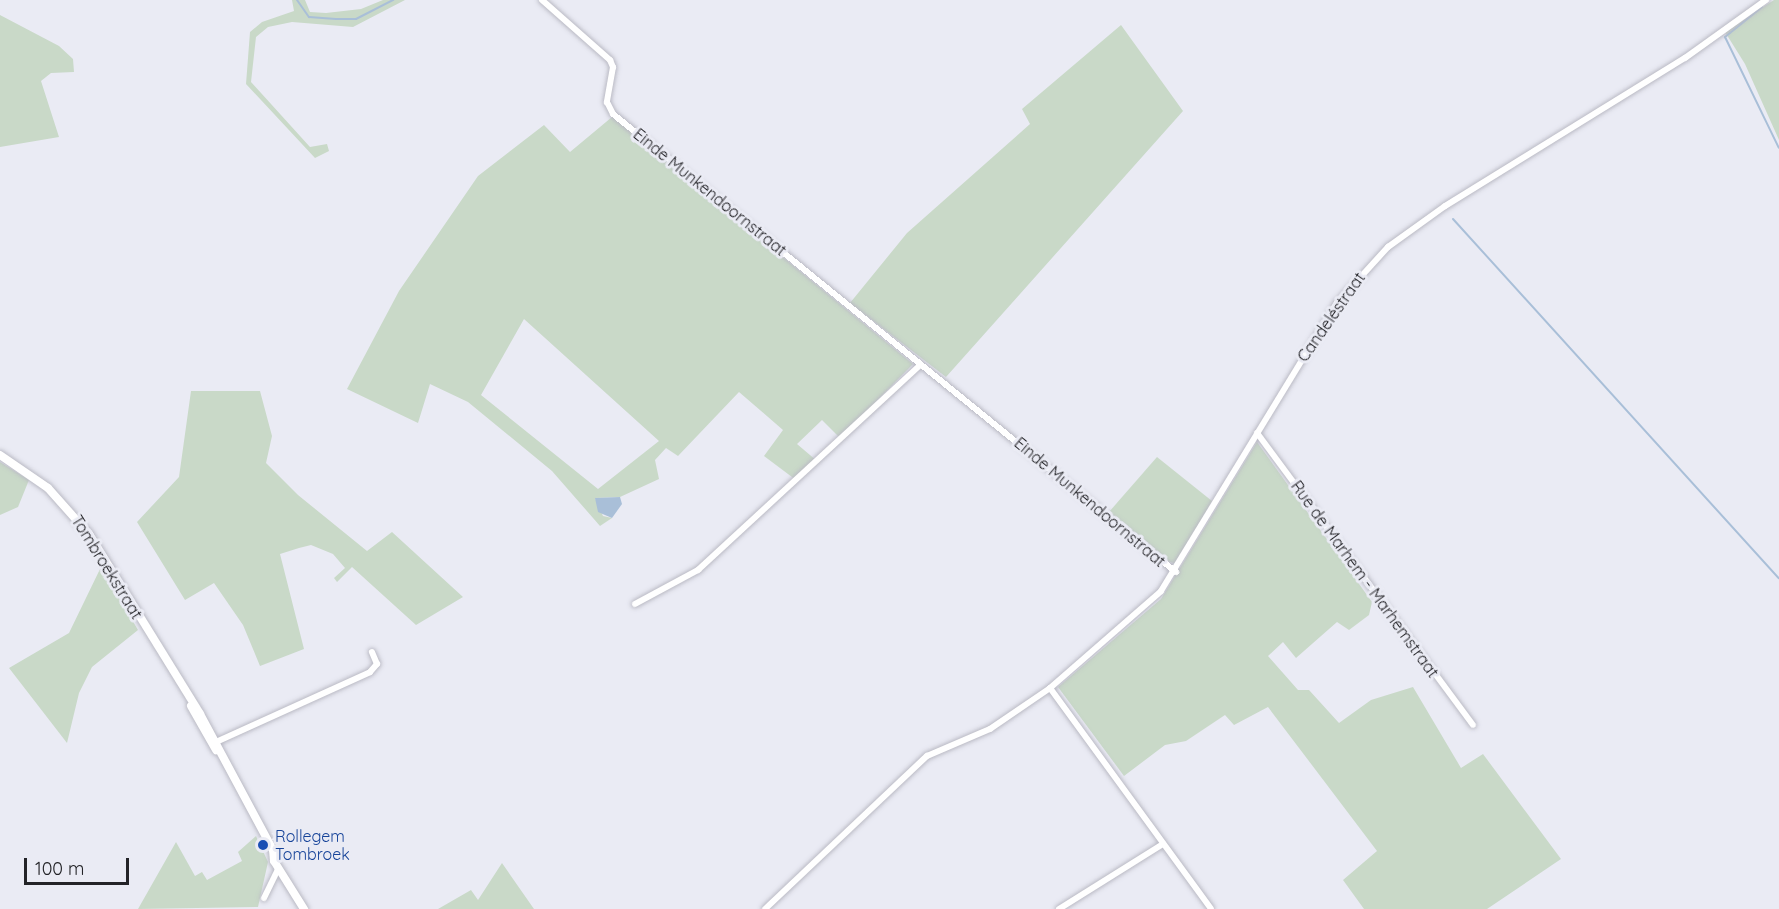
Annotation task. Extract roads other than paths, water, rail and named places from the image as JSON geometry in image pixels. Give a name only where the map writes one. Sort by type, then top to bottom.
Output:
[{"type":"street","name":"Einde Munkendoornstraat","points":[[542,0],[610,60],[613,67],[607,102],[613,114],[1176,572]]},
{"type":"street","name":"Candeléstraat","points":[[765,909],[927,756],[990,729],[1050,688],[1155,597],[1176,572],[1257,433],[1337,303],[1388,247],[1445,206],[1685,58],[1766,0]]},
{"type":"street","points":[[635,604],[698,570],[920,366]]},
{"type":"street","name":"Rue de Marhem - Marhemstraat","points":[[1257,433],[1473,725]]},
{"type":"street","name":"Tombroekstraat","points":[[0,455],[43,483],[79,519],[190,702],[273,850],[278,869],[304,909]]},
{"type":"street","points":[[216,742],[370,672],[377,664],[372,652]]},
{"type":"street","points":[[1050,688],[1211,909]]},
{"type":"street","name":"Tombroekstraat","points":[[190,702],[216,742],[220,754]]},
{"type":"street","points":[[1059,909],[1163,844]]},
{"type":"street","points":[[264,898],[278,869]]},
{"type":"water","points":[[620,497],[622,504],[612,518],[598,512],[595,498]]},
{"type":"waterway","points":[[297,0],[309,17],[336,19],[356,19],[393,0]]},
{"type":"waterway","points":[[1762,7],[1725,37],[1779,148]]},
{"type":"waterway","points":[[1453,219],[1779,578]]},
{"type":"place","name":"Rollegem Tombroek","points":[[263,845]]}]
